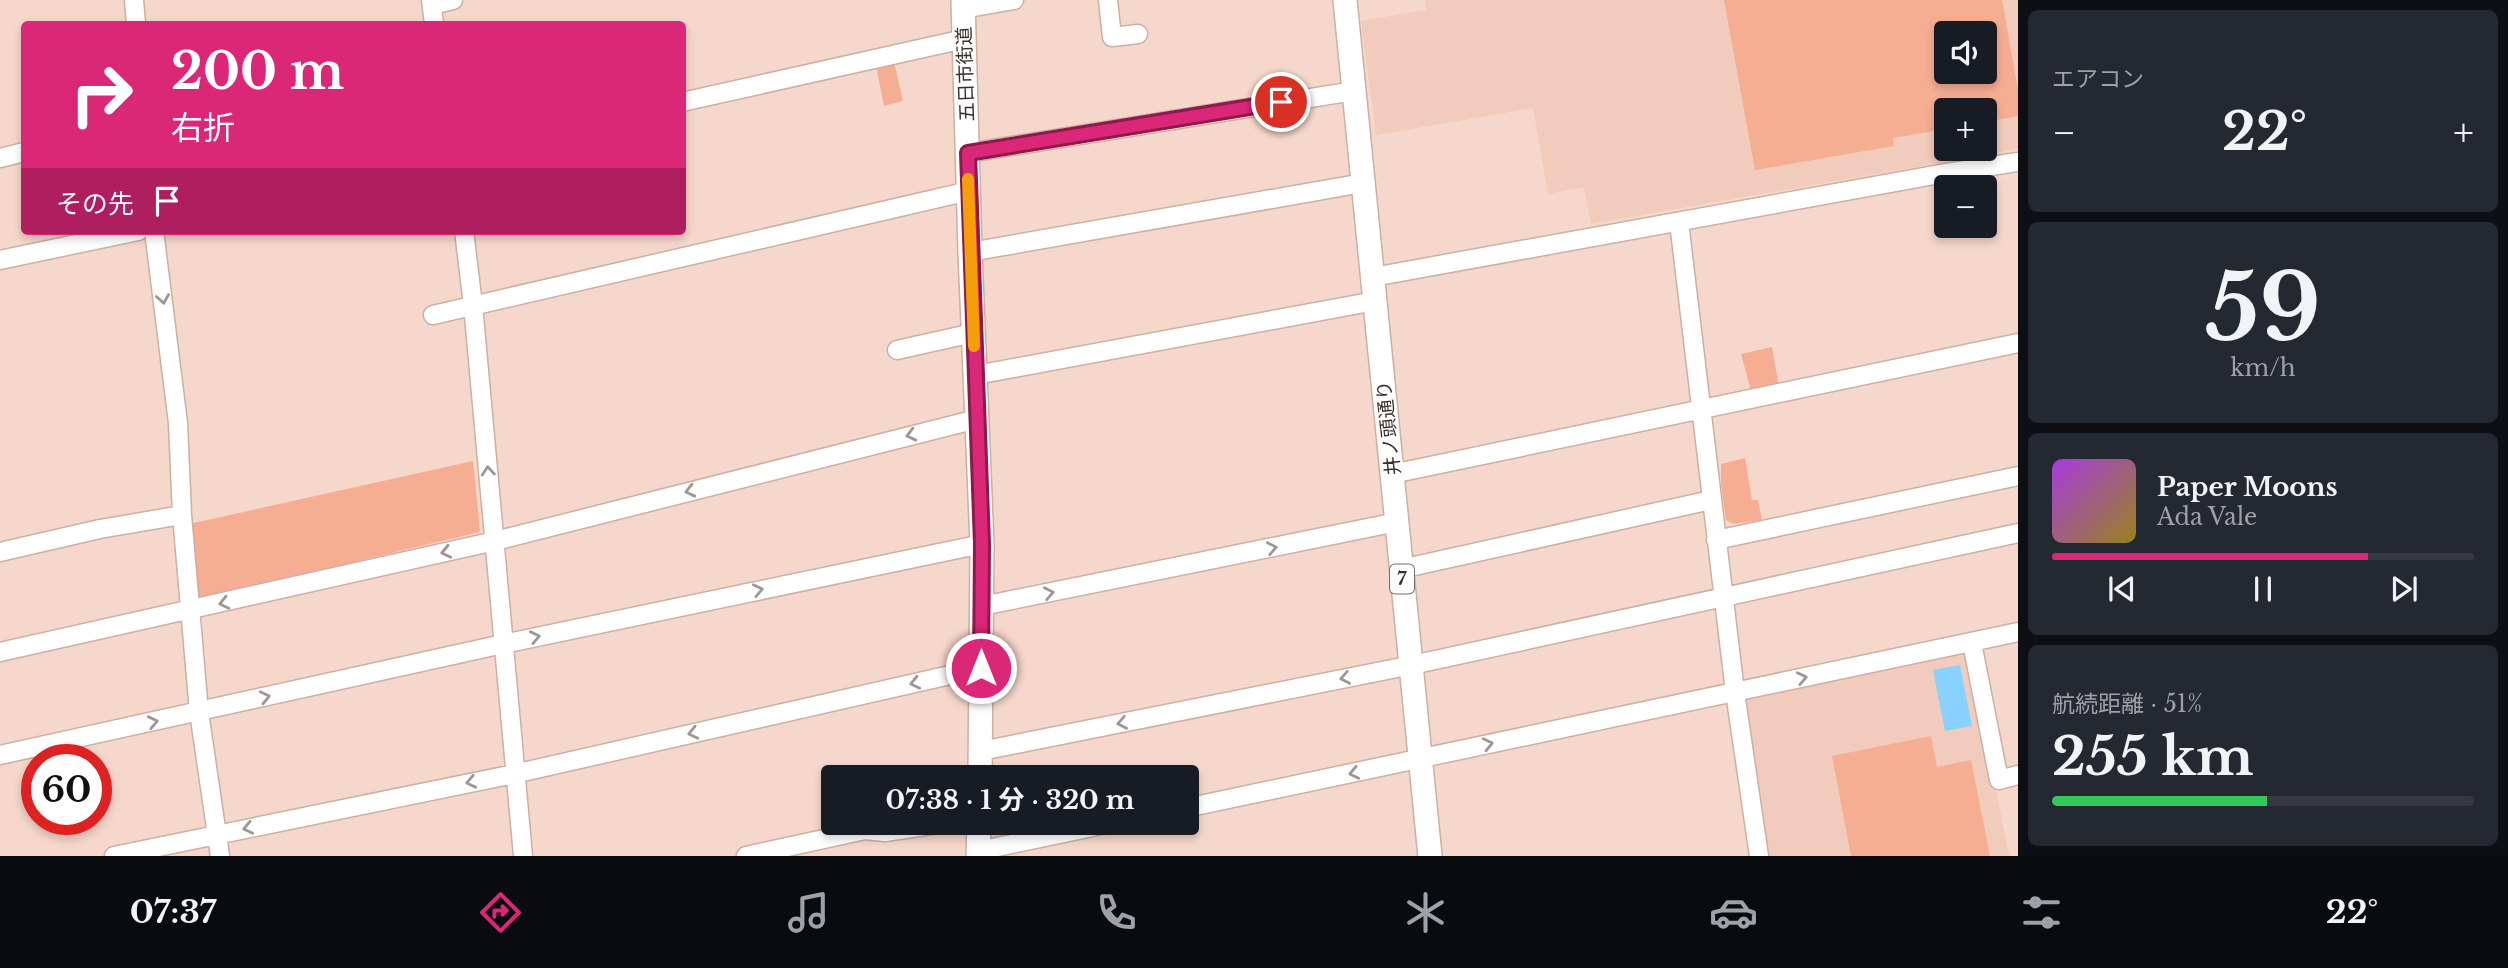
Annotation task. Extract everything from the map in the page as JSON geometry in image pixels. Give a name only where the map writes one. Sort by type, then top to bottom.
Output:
[{"type":"main road","name":"井ノ頭通り","points":[[1345,0],[1430,856]]},
{"type":"main road","name":"五日市街道","points":[[963,5],[982,544],[980,765]]},
{"type":"main road","points":[[978,854],[979,835]]},
{"type":"street","points":[[134,0],[136,21]]},
{"type":"street","points":[[434,21],[432,2],[453,0]]},
{"type":"street","points":[[963,5],[1014,0]]},
{"type":"street","points":[[1108,0],[1111,37],[1138,34]]},
{"type":"street","points":[[686,101],[964,39]]},
{"type":"street","points":[[968,153],[1353,91]]},
{"type":"street","points":[[0,158],[21,153]]},
{"type":"street","points":[[1373,277],[2018,162]]},
{"type":"street","points":[[970,253],[1363,183]]},
{"type":"street","points":[[433,315],[969,191]]},
{"type":"street","points":[[1679,222],[1723,597],[1759,856]]},
{"type":"street","points":[[0,260],[119,235]]},
{"type":"street","points":[[154,235],[178,423],[182,515],[199,712],[220,856]]},
{"type":"street","points":[[464,235],[523,856]]},
{"type":"street","points":[[976,375],[1375,302]]},
{"type":"street","points":[[897,350],[973,333]]},
{"type":"street","points":[[1392,474],[2018,343]]},
{"type":"street","points":[[0,652],[495,541],[977,419]]},
{"type":"street","points":[[1716,540],[2018,476]]},
{"type":"street","points":[[1401,569],[1711,500]]},
{"type":"street","points":[[0,552],[100,529],[182,515]]},
{"type":"street","points":[[982,606],[1397,523]]},
{"type":"street","points":[[981,751],[1412,665],[2018,533]]},
{"type":"street","points":[[0,755],[503,643],[982,544]]},
{"type":"street","points":[[1199,805],[2018,632]]},
{"type":"street","points":[[1972,643],[1999,780],[2018,775]]},
{"type":"street","points":[[114,856],[514,774],[981,668]]},
{"type":"street","points":[[746,856],[842,835]]},
{"type":"street","points":[[978,854],[1060,835]]},
{"type":"shaded area","points":[[1425,0],[2018,0],[2018,149],[1997,153],[1997,98],[1934,98],[1934,161],[1950,161],[1591,224],[1584,187],[1548,194],[1533,108],[1376,135],[1361,21],[1426,10]]},
{"type":"shaded area","points":[[1724,0],[2002,0],[2018,89],[2018,116],[1997,120],[1997,98],[1934,98],[1934,131],[1893,138],[1894,146],[1755,170]]},
{"type":"shaded area","points":[[894,62],[903,101],[884,106],[876,66]]},
{"type":"shaded area","points":[[1772,347],[1779,386],[1751,391],[1741,354]]},
{"type":"shaded area","points":[[1745,458],[1752,500],[1758,500],[1762,520],[1733,524],[1726,520],[1721,464]]},
{"type":"shaded area","points":[[473,461],[480,532],[197,599],[189,524]]},
{"type":"shaded area","points":[[1968,648],[2009,856],[1768,856],[1744,696]]},
{"type":"shaded area","points":[[1931,736],[1937,767],[1971,760],[1990,856],[1851,856],[1832,756]]},
{"type":"water","points":[[1960,665],[1972,726],[1945,731],[1933,670]]},
{"type":"slow traffic","points":[[968,179],[974,346]]},
{"type":"route","points":[[981,668],[982,544],[968,153],[1281,102]]}]
